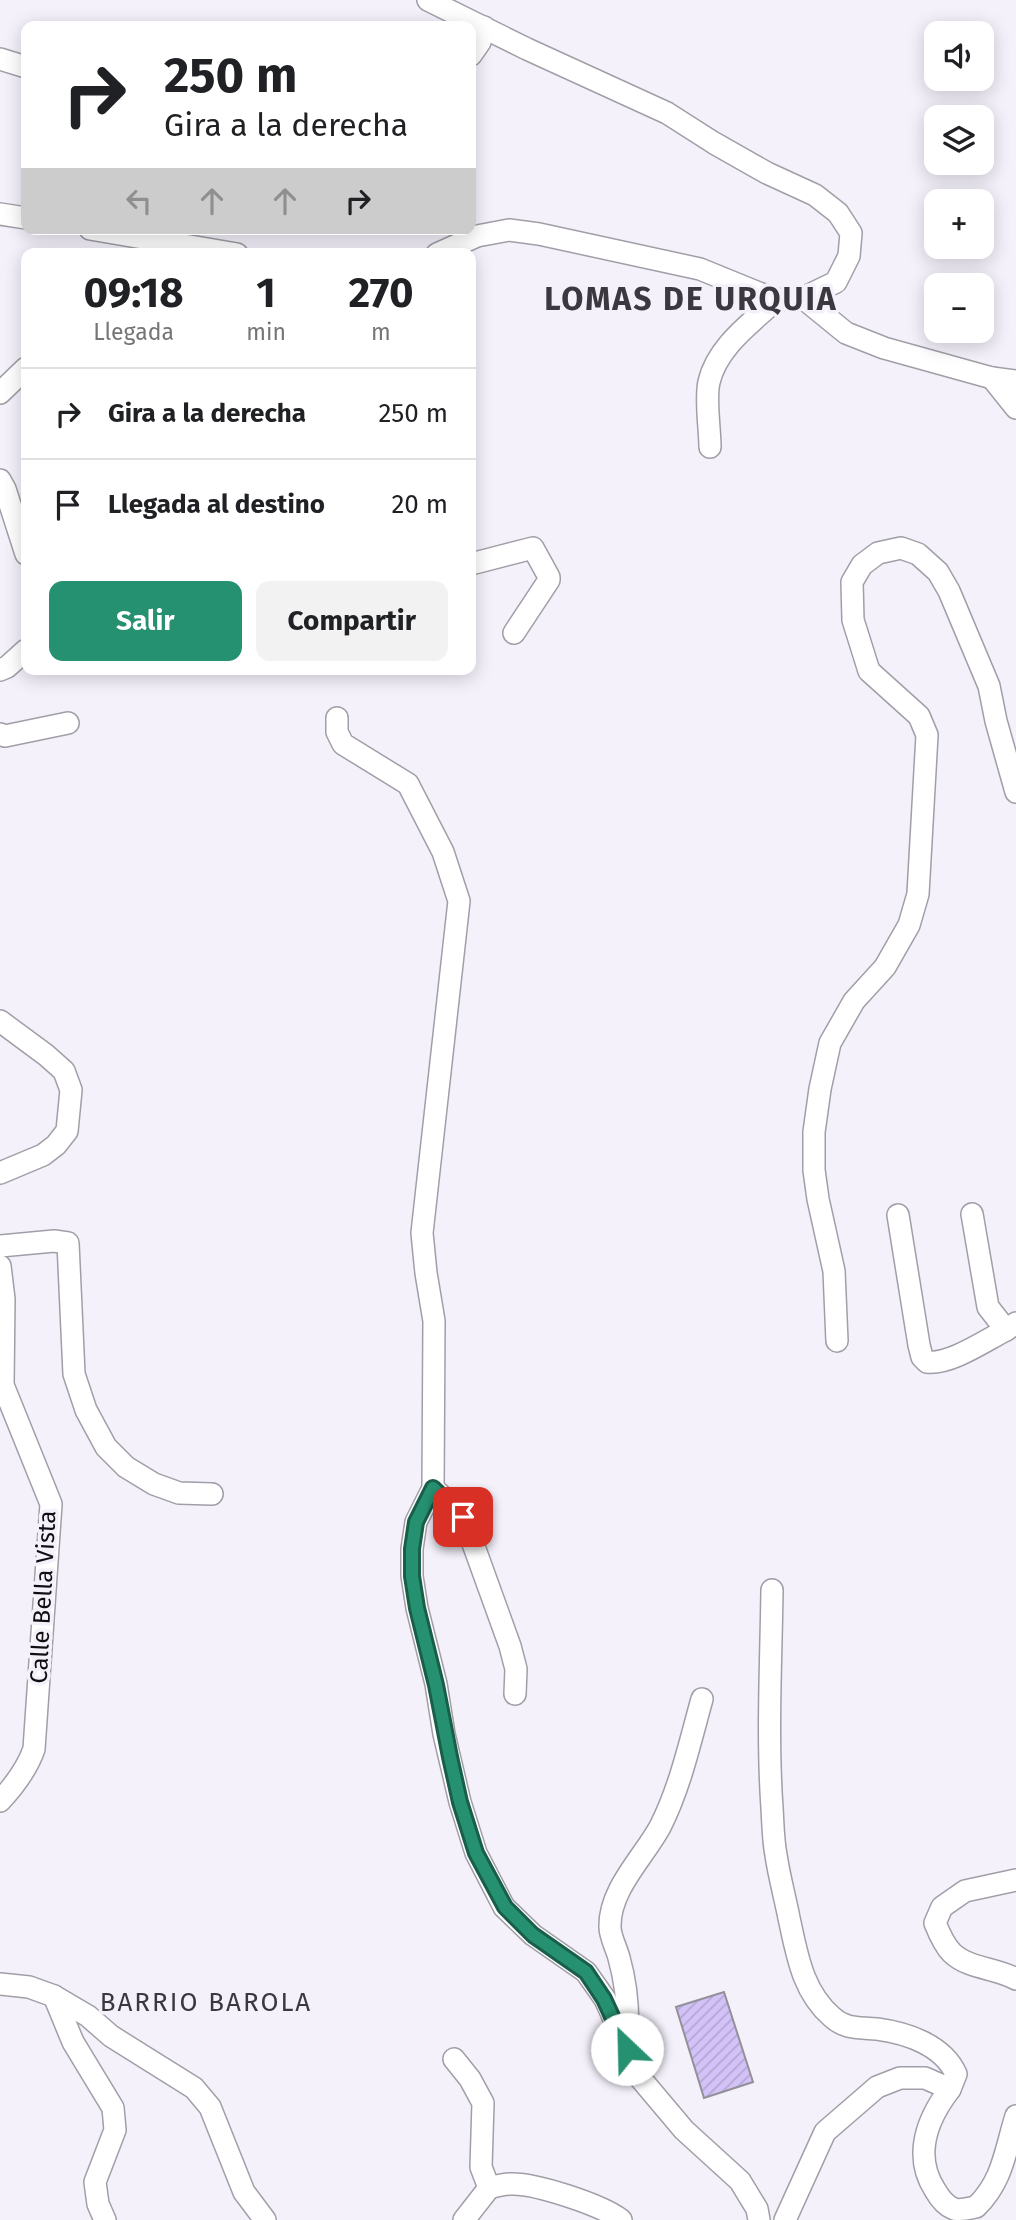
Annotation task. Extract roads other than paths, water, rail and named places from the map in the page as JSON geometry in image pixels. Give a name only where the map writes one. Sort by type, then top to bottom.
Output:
[{"type":"street","points":[[428,0],[472,21]]},
{"type":"street","points":[[450,248],[477,236],[509,230],[539,234],[700,269],[776,300],[803,298],[836,282],[849,256],[851,233],[838,214],[815,195],[757,167],[667,113],[476,23]]},
{"type":"street","points":[[476,48],[484,27]]},
{"type":"street","points":[[0,59],[21,65]]},
{"type":"street","points":[[0,214],[21,217]]},
{"type":"street","points":[[125,235],[202,248]]},
{"type":"street","points":[[803,298],[846,334],[884,348],[992,378],[1016,381]]},
{"type":"street","points":[[710,447],[708,384],[718,360],[736,337],[776,300]]},
{"type":"street","points":[[0,393],[21,373]]},
{"type":"street","points":[[992,378],[1016,408]]},
{"type":"street","points":[[0,480],[21,539]]},
{"type":"street","points":[[476,563],[533,548],[541,560],[549,580],[514,632]]},
{"type":"street","points":[[837,1341],[834,1271],[814,1170],[814,1132],[820,1089],[830,1043],[854,1001],[885,967],[909,925],[918,894],[928,735],[919,716],[869,671],[853,620],[852,582],[862,565],[878,553],[901,548],[918,554],[938,572],[989,686],[1016,793]]},
{"type":"street","points":[[0,670],[21,654]]},
{"type":"street","points":[[337,718],[337,732],[343,744],[408,784],[443,852],[459,901],[422,1233],[434,1321],[433,1488],[416,1522],[412,1576],[460,1802],[476,1853],[505,1907],[533,1935],[586,1972],[604,1999],[641,2080],[684,2130],[740,2181],[757,2209],[759,2220]]},
{"type":"street","points":[[0,734],[5,736],[68,723]]},
{"type":"street","points":[[0,1021],[64,1072],[71,1090],[67,1131],[56,1144],[43,1155],[0,1173]]},
{"type":"street","points":[[898,1214],[919,1345],[922,1357],[933,1363],[956,1356],[1011,1326],[988,1307],[972,1214]]},
{"type":"street","points":[[0,1246],[54,1241],[68,1243],[74,1374],[86,1409],[106,1447],[126,1468],[154,1484],[179,1493],[212,1494]]},
{"type":"street","name":"Calle Bella Vista","points":[[0,1266],[4,1299],[3,1385],[51,1504],[34,1749],[29,1765],[0,1801]]},
{"type":"street","points":[[433,1488],[463,1517],[510,1646],[516,1669],[515,1694]]},
{"type":"street","points":[[772,1590],[770,1769],[775,1842],[796,1953],[804,1979],[822,2007],[835,2020],[852,2028],[877,2029],[910,2037],[936,2050],[951,2062],[956,2074],[929,2123],[922,2150],[929,2180],[941,2199],[955,2209],[976,2207],[990,2193],[1005,2159],[1016,2116]]},
{"type":"street","points":[[627,2049],[626,1993],[620,1959],[610,1928],[614,1904],[660,1827],[684,1761],[702,1699]]},
{"type":"street","points":[[1016,1880],[965,1891],[943,1907],[935,1923],[943,1941],[953,1954],[973,1965],[1016,1979]]},
{"type":"street","points":[[0,1984],[29,1987],[54,1996],[88,2016],[111,2036],[194,2088],[210,2108],[244,2192],[265,2220]]},
{"type":"street","points":[[54,1996],[73,2042],[113,2108],[115,2130],[94,2182],[98,2204],[105,2220]]},
{"type":"street","points":[[454,2059],[470,2078],[483,2103],[481,2167],[489,2188]]},
{"type":"street","points":[[785,2220],[825,2132],[877,2087],[900,2078],[925,2078],[950,2089]]},
{"type":"street","points":[[464,2220],[489,2188],[512,2183],[556,2192],[612,2213],[621,2220]]},
{"type":"district","name":"LOMAS DE URQUIA","points":[[691,299]]},
{"type":"district","name":"BARRIO BAROLA","points":[[206,2002]]}]
